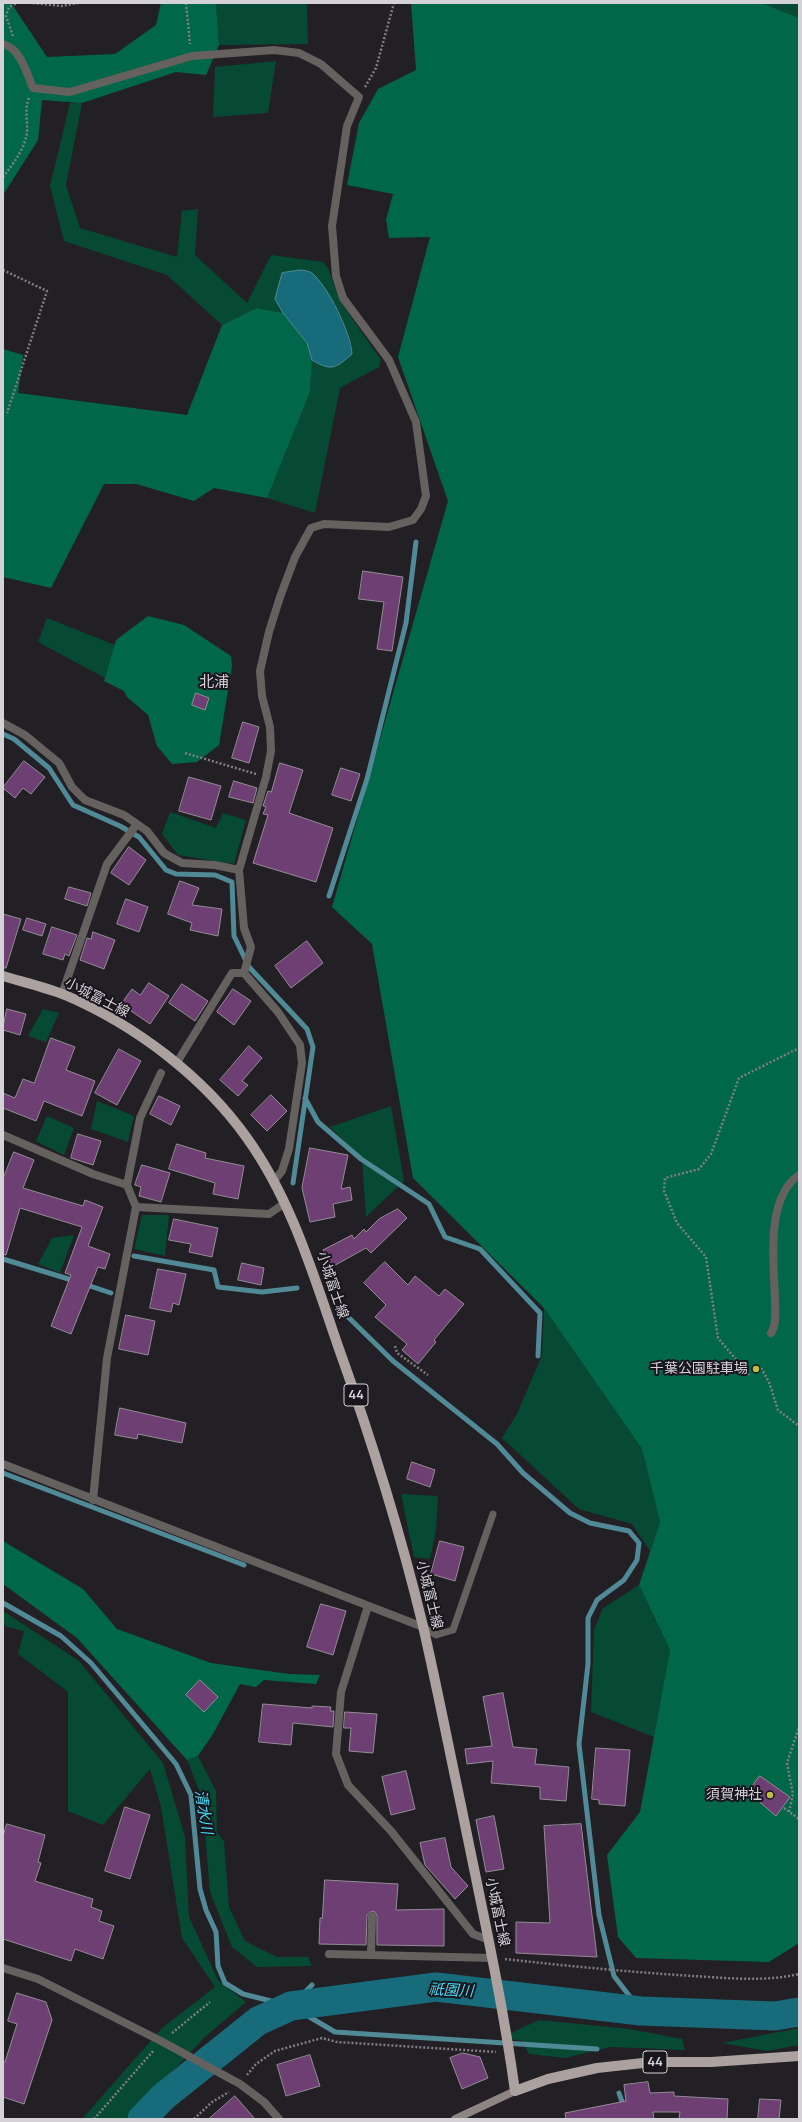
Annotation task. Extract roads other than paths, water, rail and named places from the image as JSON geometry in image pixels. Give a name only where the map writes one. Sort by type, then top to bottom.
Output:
[{"type":"main road","name":"小城富士線","points":[[3,976],[62,994],[115,1020],[176,1064],[214,1099],[247,1137],[274,1182],[296,1225],[355,1394],[391,1508],[423,1626],[493,1958],[515,2091]]},
{"type":"main road","name":"44","points":[[515,2091],[548,2079],[597,2068],[652,2062],[711,2062],[799,2056]]},
{"type":"main road","points":[[455,2119],[515,2091]]},
{"type":"street","points":[[7,45],[20,56],[33,88],[70,92],[192,56],[274,50],[299,53],[321,64],[359,97],[347,126],[332,226],[336,276],[343,298],[389,360],[416,422],[426,496],[421,509],[413,520],[389,527],[324,524],[311,528],[295,557],[269,632],[260,671],[262,696],[270,727],[271,751],[266,777],[239,870],[244,928],[251,947],[244,972]]},
{"type":"street","points":[[3,723],[25,735],[59,763],[72,787],[85,800],[124,815],[147,831],[164,853],[182,863],[215,865],[239,870]]},
{"type":"street","points":[[62,994],[107,864],[137,824]]},
{"type":"street","points":[[176,1064],[232,973],[244,972]]},
{"type":"street","points":[[244,972],[278,1012],[300,1045],[302,1063],[289,1149],[282,1171],[274,1182]]},
{"type":"street","points":[[93,1500],[108,1358],[136,1207],[127,1185],[140,1118],[161,1073]]},
{"type":"street","points":[[3,1135],[93,1174],[127,1185]]},
{"type":"street","points":[[771,1333],[775,1308],[774,1236],[777,1214],[787,1186],[799,1175]]},
{"type":"street","points":[[136,1207],[269,1214],[285,1203]]},
{"type":"street","points":[[3,1464],[423,1626]]},
{"type":"street","points":[[368,1606],[341,1692],[336,1754],[348,1785],[391,1831],[473,1934],[489,1940]]},
{"type":"street","points":[[371,1955],[372,1916]]},
{"type":"street","points":[[329,1954],[493,1958]]},
{"type":"street","points":[[3,1968],[38,1979],[161,2041],[240,2084],[264,2102],[279,2119]]},
{"type":"lane","points":[[423,1626],[436,1635],[453,1630],[493,1514]]},
{"type":"water","points":[[300,270],[311,272],[325,288],[338,310],[348,334],[352,354],[342,363],[334,367],[324,366],[312,360],[307,343],[283,313],[275,299],[282,273]]},
{"type":"waterway","points":[[329,896],[367,779],[406,623],[416,542]]},
{"type":"waterway","points":[[3,734],[14,739],[49,768],[73,805],[120,826],[139,837],[166,870],[176,874],[215,875],[232,882],[234,936],[249,967],[307,1029],[313,1047],[293,1183]]},
{"type":"waterway","points":[[305,1098],[318,1122],[361,1159],[429,1204],[445,1237],[480,1249],[540,1313],[538,1356]]},
{"type":"waterway","points":[[134,1256],[214,1270],[218,1287],[262,1292],[297,1288]]},
{"type":"waterway","points":[[3,1259],[75,1281]]},
{"type":"waterway","points":[[84,1284],[111,1293]]},
{"type":"waterway","points":[[342,1311],[393,1361],[497,1444],[523,1473],[570,1513],[590,1523],[629,1531],[639,1543],[637,1560],[624,1580],[597,1600],[588,1618],[588,1664],[579,1744],[599,1915],[614,1976],[641,2011]]},
{"type":"waterway","points":[[3,1473],[244,1565]]},
{"type":"waterway","name":"清水川","points":[[3,1603],[61,1636],[91,1663],[176,1764],[191,1795],[200,1889],[206,1910],[216,1932],[218,1966],[225,1983],[243,1994],[291,2006]]},
{"type":"waterway","points":[[312,1985],[291,2006],[335,2032],[597,2049]]},
{"type":"waterway","name":"祇園川","points":[[142,2119],[163,2097],[258,2021],[291,2006],[436,1987],[641,2011],[775,2016],[799,2012]]},
{"type":"waterway","points":[[619,2093],[628,2119]]},
{"type":"place","name":"千葉公園駐車場","points":[[756,1369]]},
{"type":"place","name":"須賀神社","points":[[770,1795]]},
{"type":"district","name":"北浦","points":[[214,683]]}]
